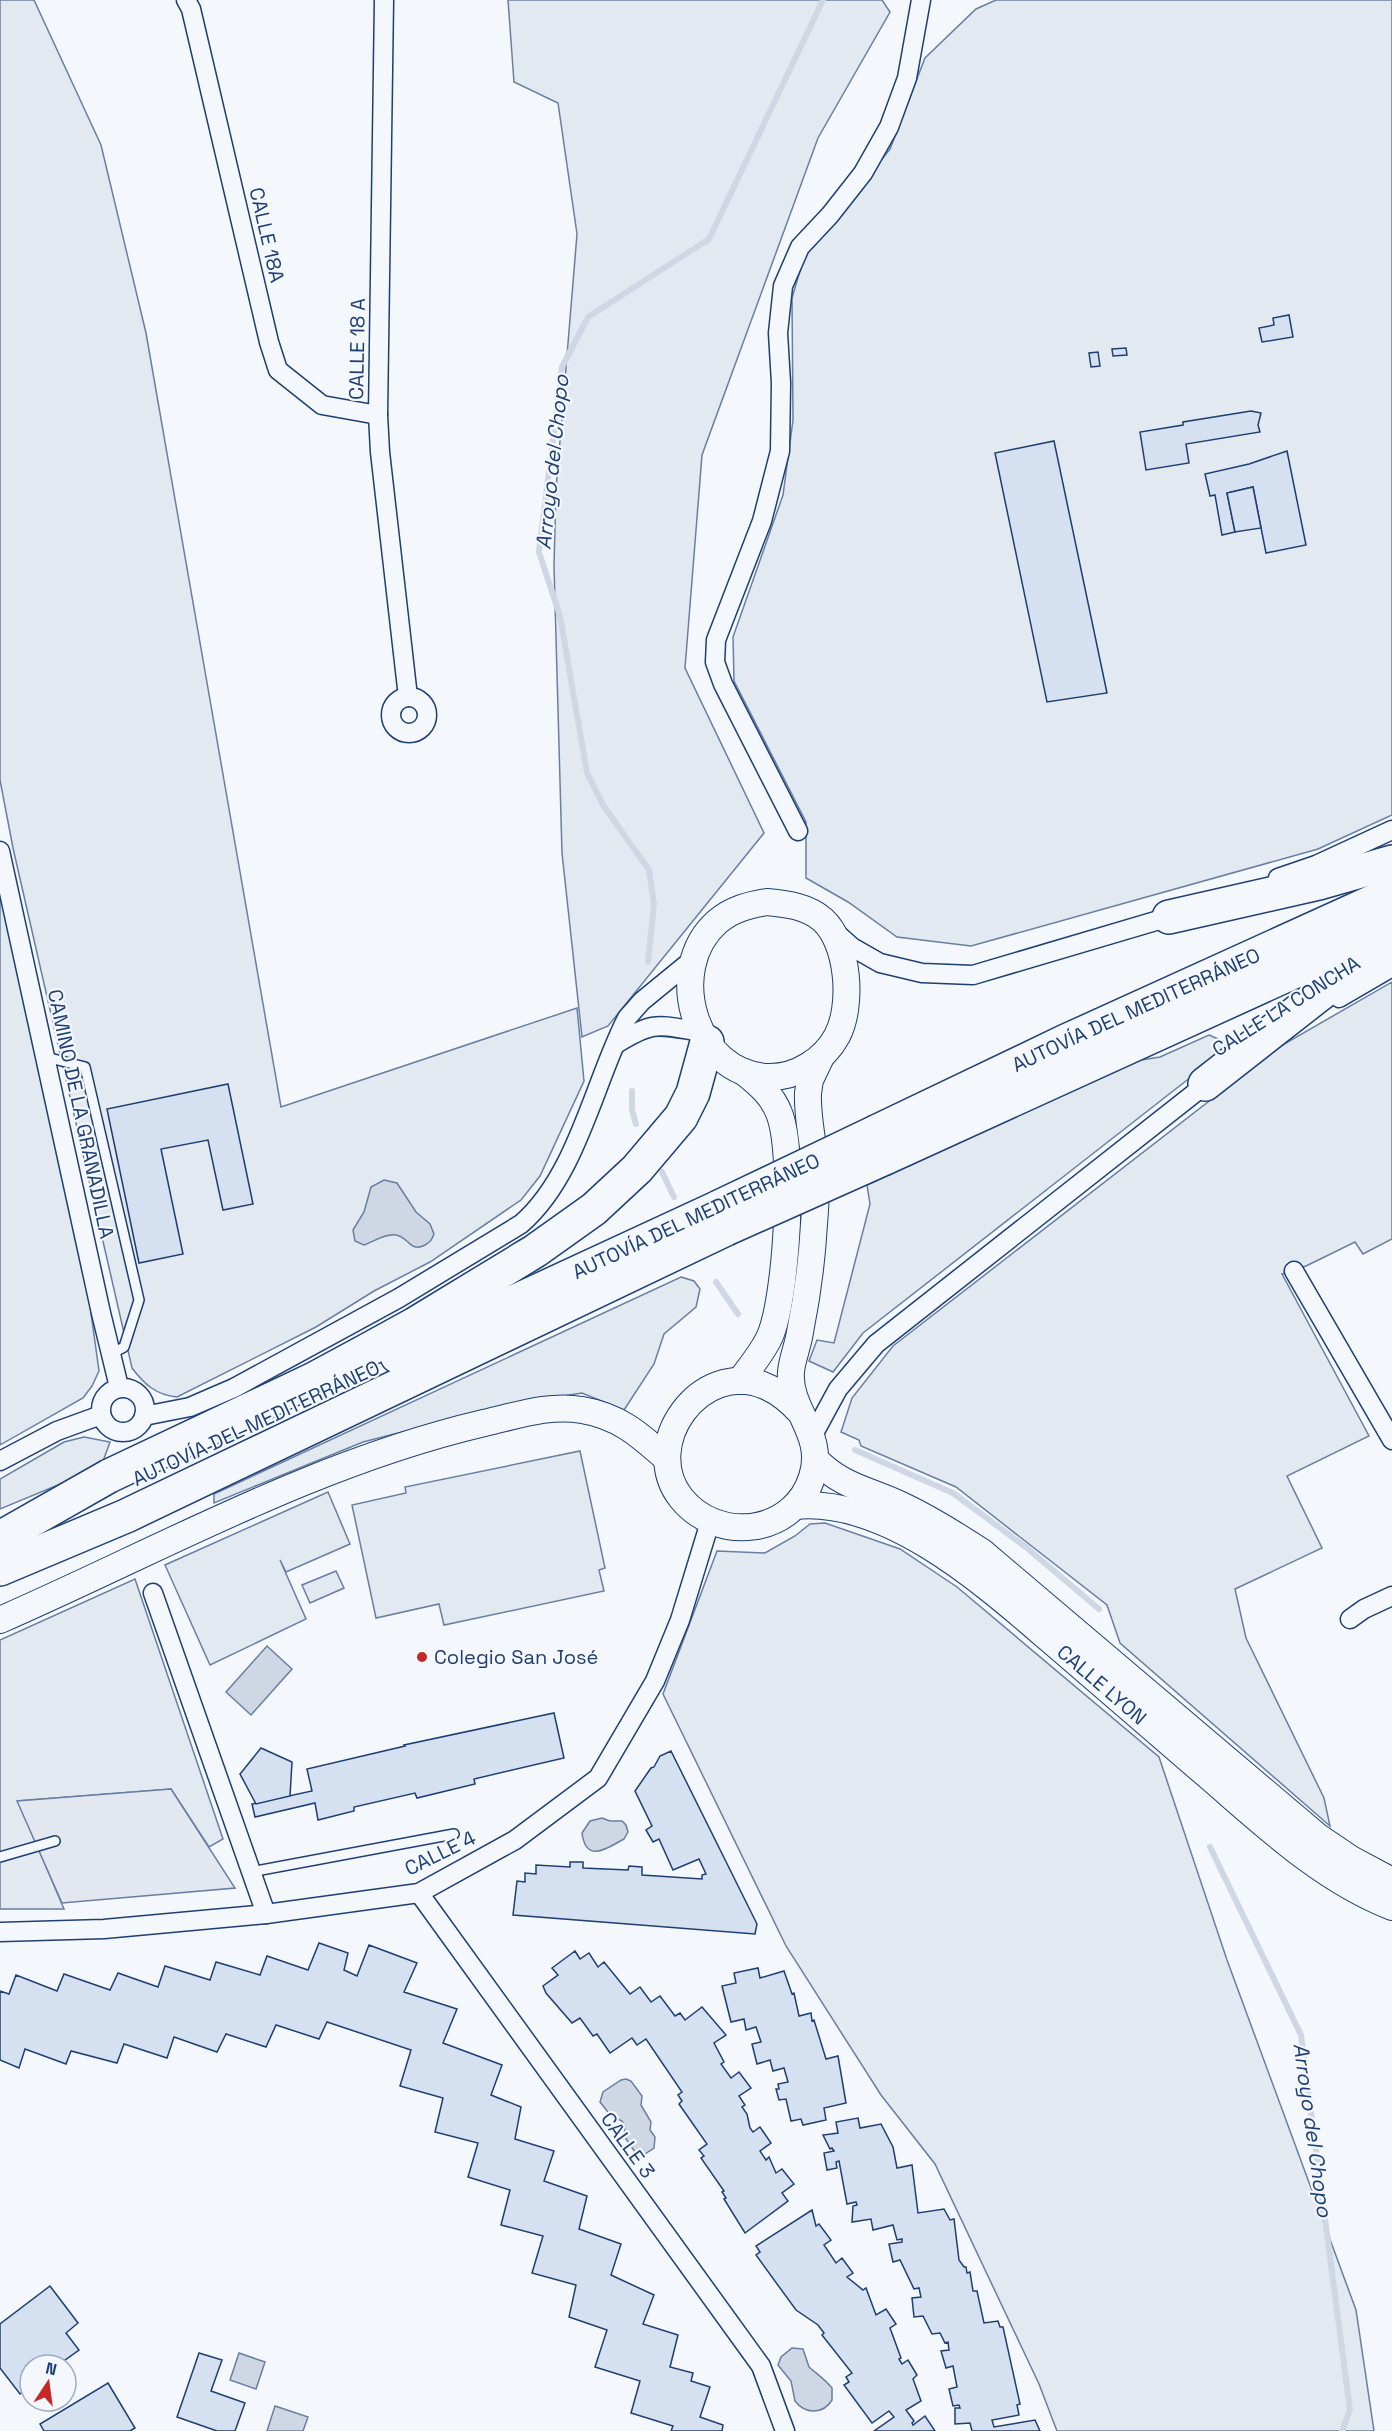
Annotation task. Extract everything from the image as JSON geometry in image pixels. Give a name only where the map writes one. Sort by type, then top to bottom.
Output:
[{"type":"highway","points":[[1169,917],[1319,883],[1392,862]]},
{"type":"highway","name":"AUTOVÍA DEL MEDITERRÁNEO","points":[[882,1144],[1066,1041],[1392,892]]},
{"type":"highway","name":"AUTOVÍA DEL MEDITERRÁNEO","points":[[0,1538],[135,1481],[882,1144],[1392,927]]},
{"type":"highway","points":[[1205,1084],[1392,941]]},
{"type":"highway","points":[[0,1538],[109,1476],[312,1380],[364,1352],[535,1251],[594,1209],[638,1169],[681,1117],[693,1093],[704,1037]]},
{"type":"highway","name":"AUTOVÍA DEL MEDITERRÁNEO","points":[[0,1569],[126,1516],[722,1218]]},
{"type":"street","name":"CALLE 18A","points":[[186,0],[191,9],[269,342],[278,370],[322,405],[378,415]]},
{"type":"street","name":"CALLE 18 A","points":[[384,0],[378,415],[408,697]]},
{"type":"street","points":[[798,831],[723,684],[715,662],[716,640],[762,521],[780,451],[781,383],[778,333],[783,286],[800,247],[830,215],[862,173],[889,127],[907,78],[921,0]]},
{"type":"street","points":[[740,1382],[764,1347],[774,1321],[787,1228],[786,1142],[780,1114],[768,1092],[744,1072],[720,1058],[704,1037],[691,995],[693,969],[701,943],[717,922],[739,908],[752,904],[767,902],[797,906],[821,919],[852,947],[880,963],[922,974],[973,975],[1169,917],[1316,865],[1392,830]]},
{"type":"street","name":"CAMINO DE LA GRANADILLA","points":[[0,850],[119,1388]]},
{"type":"street","points":[[801,1413],[785,1396],[763,1385],[740,1382],[716,1386],[696,1396],[680,1414],[670,1435],[667,1459],[671,1479],[680,1496],[693,1512],[710,1522],[732,1528],[755,1528],[777,1520],[795,1506],[806,1492],[812,1476],[814,1447],[793,1389],[791,1373],[800,1332],[814,1226],[816,1178],[808,1093],[810,1080],[821,1057],[837,1037],[842,1023],[845,999],[846,971],[841,951],[830,928]]},
{"type":"street","points":[[144,1416],[190,1407],[234,1388],[399,1298],[522,1224],[538,1210],[551,1192],[571,1152],[623,1027],[634,1009],[697,956]]},
{"type":"street","name":"CALLE LA CONCHA","points":[[814,1447],[838,1389],[876,1344],[1205,1084],[1350,990],[1392,967]]},
{"type":"street","points":[[616,1044],[640,1029],[652,1025],[667,1026],[704,1037]]},
{"type":"street","points":[[744,1072],[769,1077],[782,1076],[810,1065],[821,1057]]},
{"type":"street","points":[[1294,1271],[1391,1434]]},
{"type":"street","points":[[119,1388],[134,1390],[143,1401],[144,1416],[136,1428],[122,1432],[109,1427],[101,1415],[100,1408],[106,1394],[119,1388]]},
{"type":"street","points":[[0,1620],[77,1587],[293,1485],[373,1454],[457,1429],[548,1408],[581,1410],[613,1418],[638,1434],[667,1459]]},
{"type":"street","points":[[0,1461],[57,1431],[101,1415]]},
{"type":"street","name":"CALLE LYON","points":[[814,1447],[828,1472],[841,1481],[921,1515],[982,1552],[1317,1836],[1351,1859],[1392,1881]]},
{"type":"street","name":"CALLE LYON","points":[[795,1506],[815,1504],[854,1511],[925,1544],[949,1560],[1005,1601],[1281,1838],[1341,1882],[1392,1906]]},
{"type":"street","name":"CALLE 4","points":[[0,1932],[104,1929],[266,1914],[419,1893],[515,1840],[545,1820],[598,1778],[655,1681],[680,1620],[710,1522]]},
{"type":"street","points":[[153,1593],[266,1914]]},
{"type":"street","points":[[1350,1618],[1392,1596]]},
{"type":"street","name":"CALLE 3","points":[[419,1893],[760,2366],[785,2431]]},
{"type":"lane","points":[[46,1057],[85,1067],[139,1300],[124,1347],[111,1354]]},
{"type":"lane","points":[[251,1872],[454,1834]]},
{"type":"lane","points":[[0,1857],[55,1841]]},
{"type":"shaded area","points":[[0,0],[34,0],[101,145],[146,333],[281,1107],[577,1008],[584,1081],[540,1176],[521,1200],[430,1262],[374,1291],[316,1327],[177,1397],[151,1388],[132,1368],[13,848],[0,780]]},
{"type":"shaded area","points":[[508,0],[882,0],[890,12],[818,138],[702,455],[685,668],[764,833],[608,1026],[582,1037],[562,853],[554,566],[556,489],[577,234],[558,103],[514,82]]},
{"type":"shaded area","points":[[996,0],[1392,0],[1392,815],[1318,849],[971,946],[897,937],[848,902],[806,878],[806,822],[734,681],[733,637],[783,495],[793,420],[792,298],[805,254],[890,149],[925,58],[976,9]]},
{"type":"shaded area","points":[[0,884],[89,1299],[99,1371],[83,1398],[0,1445]]},
{"type":"shaded area","points":[[1392,982],[1392,1239],[1363,1254],[1355,1242],[1306,1266],[1282,1274],[1369,1436],[1287,1476],[1322,1548],[1235,1589],[1246,1638],[1324,1798],[1330,1826],[1120,1643],[1107,1605],[956,1487],[861,1446],[859,1440],[841,1432],[852,1398],[893,1346],[1279,1047]]},
{"type":"shaded area","points":[[1209,1035],[1232,1045],[863,1333],[833,1372],[809,1361],[817,1340],[834,1343],[870,1204],[867,1185],[1135,1061],[1160,1057]]},
{"type":"shaded area","points":[[384,1180],[397,1183],[416,1212],[430,1224],[434,1234],[427,1244],[416,1247],[396,1235],[384,1236],[364,1245],[355,1241],[353,1230],[364,1212],[371,1187]]},
{"type":"shaded area","points":[[681,1277],[694,1281],[700,1289],[696,1307],[664,1334],[654,1364],[624,1410],[582,1393],[516,1403],[363,1442],[214,1503],[214,1494]]},
{"type":"shaded area","points":[[84,1437],[110,1442],[102,1464],[82,1475],[0,1509],[0,1479],[64,1442]]},
{"type":"shaded area","points":[[580,1451],[605,1568],[599,1570],[604,1591],[444,1625],[439,1604],[376,1618],[352,1505],[406,1493],[405,1487]]},
{"type":"shaded area","points":[[328,1492],[350,1544],[286,1572],[280,1560],[306,1619],[210,1665],[165,1565]]},
{"type":"shaded area","points":[[825,1523],[900,1549],[957,1587],[1159,1757],[1227,1960],[1356,2310],[1374,2431],[1057,2431],[1039,2384],[935,2164],[881,2095],[786,1946],[663,1694],[717,1551],[765,1553],[795,1536],[810,1524]]},
{"type":"shaded area","points":[[336,1571],[344,1588],[310,1603],[302,1585]]},
{"type":"shaded area","points":[[135,1579],[223,1839],[209,1847],[171,1789],[18,1801],[64,1909],[0,1909],[0,1640]]},
{"type":"shaded area","points":[[267,1646],[292,1669],[251,1715],[226,1692]]},
{"type":"shaded area","points":[[171,1789],[235,1888],[62,1903],[17,1801]]},
{"type":"shaded area","points":[[602,1818],[622,1821],[628,1832],[624,1839],[612,1846],[593,1851],[588,1849],[584,1843],[582,1833],[590,1821]]},
{"type":"shaded area","points":[[626,2079],[631,2081],[642,2096],[641,2105],[651,2122],[650,2130],[655,2137],[654,2148],[645,2154],[635,2152],[624,2136],[625,2127],[622,2121],[611,2116],[600,2102],[603,2092]]},
{"type":"shaded area","points":[[792,2348],[803,2349],[809,2367],[832,2388],[832,2400],[824,2408],[809,2410],[795,2401],[791,2381],[778,2365],[781,2357]]},
{"type":"shaded area","points":[[239,2353],[265,2362],[256,2389],[230,2380]]},
{"type":"shaded area","points":[[275,2406],[308,2417],[303,2431],[267,2431]]},
{"type":"building","points":[[1289,315],[1293,337],[1262,342],[1259,328],[1274,325],[1273,318]]},
{"type":"building","points":[[1126,348],[1127,355],[1113,356],[1112,349]]},
{"type":"building","points":[[1098,352],[1100,366],[1091,367],[1089,353]]},
{"type":"building","points":[[1251,411],[1261,413],[1258,425],[1260,432],[1186,444],[1189,463],[1146,470],[1140,432],[1183,425],[1183,422]]},
{"type":"building","points":[[1054,441],[1107,693],[1047,702],[995,453]]},
{"type":"building","points":[[1287,451],[1306,545],[1266,553],[1253,487],[1227,493],[1235,532],[1222,535],[1215,495],[1210,496],[1205,474],[1249,464]]},
{"type":"building","points":[[1253,487],[1261,528],[1235,532],[1227,493]]},
{"type":"building","points":[[228,1084],[253,1204],[223,1210],[208,1140],[161,1149],[183,1254],[139,1263],[107,1109]]},
{"type":"building","points":[[554,1713],[564,1758],[474,1779],[475,1784],[417,1798],[415,1793],[354,1807],[354,1811],[318,1820],[315,1803],[255,1817],[252,1804],[312,1791],[307,1769],[404,1745]]},
{"type":"building","points":[[261,1748],[292,1762],[290,1796],[256,1804],[240,1774]]},
{"type":"building","points":[[671,1751],[757,1924],[755,1934],[513,1915],[517,1881],[525,1882],[525,1873],[536,1874],[536,1865],[570,1867],[570,1862],[583,1862],[583,1868],[628,1870],[629,1866],[642,1867],[642,1875],[702,1879],[702,1875],[706,1874],[699,1859],[673,1870],[659,1839],[653,1842],[646,1830],[652,1826],[635,1791],[660,1756]]},
{"type":"building","points":[[319,1943],[348,1953],[344,1970],[357,1976],[369,1945],[417,1963],[404,1992],[457,2009],[443,2043],[502,2065],[491,2095],[521,2107],[515,2139],[554,2151],[544,2181],[587,2196],[579,2229],[621,2244],[611,2275],[654,2295],[643,2324],[678,2335],[670,2367],[693,2373],[691,2381],[710,2387],[700,2417],[723,2425],[722,2431],[671,2431],[673,2426],[631,2413],[640,2381],[595,2367],[607,2330],[569,2317],[576,2285],[532,2273],[543,2236],[501,2225],[510,2190],[468,2177],[478,2143],[435,2132],[443,2098],[400,2086],[411,2050],[327,2022],[319,2039],[276,2025],[266,2047],[226,2034],[217,2052],[174,2037],[167,2058],[124,2044],[117,2063],[71,2051],[66,2064],[25,2049],[19,2068],[0,2060],[0,1991],[9,1994],[16,1975],[57,1991],[64,1974],[110,1990],[118,1973],[158,1987],[165,1966],[210,1980],[216,1962],[260,1975],[267,1956],[308,1970]]},
{"type":"building","points":[[575,1951],[580,1959],[589,1953],[598,1967],[604,1962],[630,1994],[640,1987],[651,2002],[660,1996],[675,2016],[680,2013],[685,2020],[702,2007],[726,2035],[714,2043],[724,2062],[721,2064],[731,2078],[739,2072],[751,2088],[739,2096],[745,2105],[742,2107],[747,2114],[750,2128],[753,2132],[760,2127],[771,2143],[760,2151],[766,2160],[769,2157],[776,2173],[782,2169],[794,2184],[782,2193],[788,2201],[745,2233],[724,2199],[726,2198],[722,2192],[724,2191],[701,2158],[704,2156],[699,2150],[707,2144],[679,2104],[682,2101],[678,2095],[682,2092],[646,2039],[637,2045],[632,2038],[610,2053],[597,2034],[593,2036],[580,2018],[572,2023],[546,1993],[543,1986],[558,1975],[552,1968]]},
{"type":"building","points":[[758,1968],[760,1978],[784,1971],[792,1994],[794,1993],[799,2016],[811,2013],[826,2059],[838,2056],[846,2103],[824,2108],[826,2120],[803,2125],[801,2119],[791,2121],[786,2099],[779,2100],[776,2089],[779,2089],[778,2084],[788,2082],[784,2068],[773,2071],[770,2060],[757,2064],[752,2044],[761,2042],[756,2027],[746,2030],[744,2019],[731,2022],[722,1986],[736,1983],[734,1973]]},
{"type":"building","points":[[858,2118],[860,2128],[881,2124],[893,2147],[897,2168],[912,2165],[918,2213],[944,2209],[950,2220],[954,2219],[959,2260],[966,2267],[967,2273],[970,2272],[973,2291],[977,2291],[984,2323],[998,2321],[1000,2327],[1003,2327],[1020,2404],[1017,2405],[1019,2415],[992,2420],[994,2427],[1035,2420],[1040,2431],[972,2431],[970,2423],[955,2424],[955,2408],[960,2408],[959,2405],[953,2406],[949,2389],[957,2387],[953,2366],[946,2368],[941,2351],[949,2350],[948,2342],[945,2343],[940,2333],[932,2334],[923,2316],[914,2317],[912,2298],[921,2297],[919,2288],[914,2289],[900,2260],[893,2262],[889,2244],[902,2242],[902,2239],[897,2240],[893,2225],[873,2230],[871,2219],[852,2222],[853,2206],[857,2205],[856,2202],[847,2204],[839,2161],[836,2162],[837,2168],[827,2170],[824,2153],[834,2151],[830,2149],[823,2135],[838,2133],[836,2122]]},
{"type":"building","points":[[812,2210],[816,2226],[819,2224],[831,2240],[824,2245],[836,2263],[842,2258],[853,2273],[847,2277],[863,2290],[866,2288],[876,2315],[886,2309],[896,2324],[890,2328],[901,2358],[899,2359],[902,2364],[908,2360],[917,2375],[913,2379],[921,2401],[906,2410],[914,2421],[913,2425],[925,2416],[935,2431],[874,2431],[894,2417],[889,2411],[872,2423],[844,2385],[849,2382],[846,2377],[852,2373],[822,2335],[824,2333],[818,2325],[796,2310],[756,2255],[760,2252],[756,2246]]},
{"type":"building","points":[[50,2286],[78,2323],[66,2333],[79,2350],[75,2353],[18,2353],[18,2391],[0,2368],[0,2324]]},
{"type":"building","points":[[199,2353],[222,2360],[211,2391],[245,2403],[235,2431],[217,2431],[177,2417]]},
{"type":"building","points":[[108,2383],[135,2428],[130,2431],[44,2431],[40,2424],[58,2413],[78,2413],[78,2401]]},
{"type":"waterway","name":"Arroyo del Chopo","points":[[648,962],[654,904],[649,870],[603,805],[587,773],[560,616],[539,552],[562,367],[588,317],[709,239],[823,0]]},
{"type":"waterway","name":"Arroyo del Chopo","points":[[632,1091],[632,1110],[636,1124]]},
{"type":"waterway","name":"Arroyo del Chopo","points":[[662,1172],[674,1197]]},
{"type":"waterway","name":"Arroyo del Chopo","points":[[716,1282],[738,1314]]},
{"type":"waterway","name":"Arroyo del Chopo","points":[[855,1450],[953,1493],[1027,1548],[1099,1609]]},
{"type":"waterway","name":"Arroyo del Chopo","points":[[1210,1847],[1301,2035],[1350,2410],[1342,2431]]},
{"type":"place","name":"Colegio San José","points":[[422,1657]]}]
